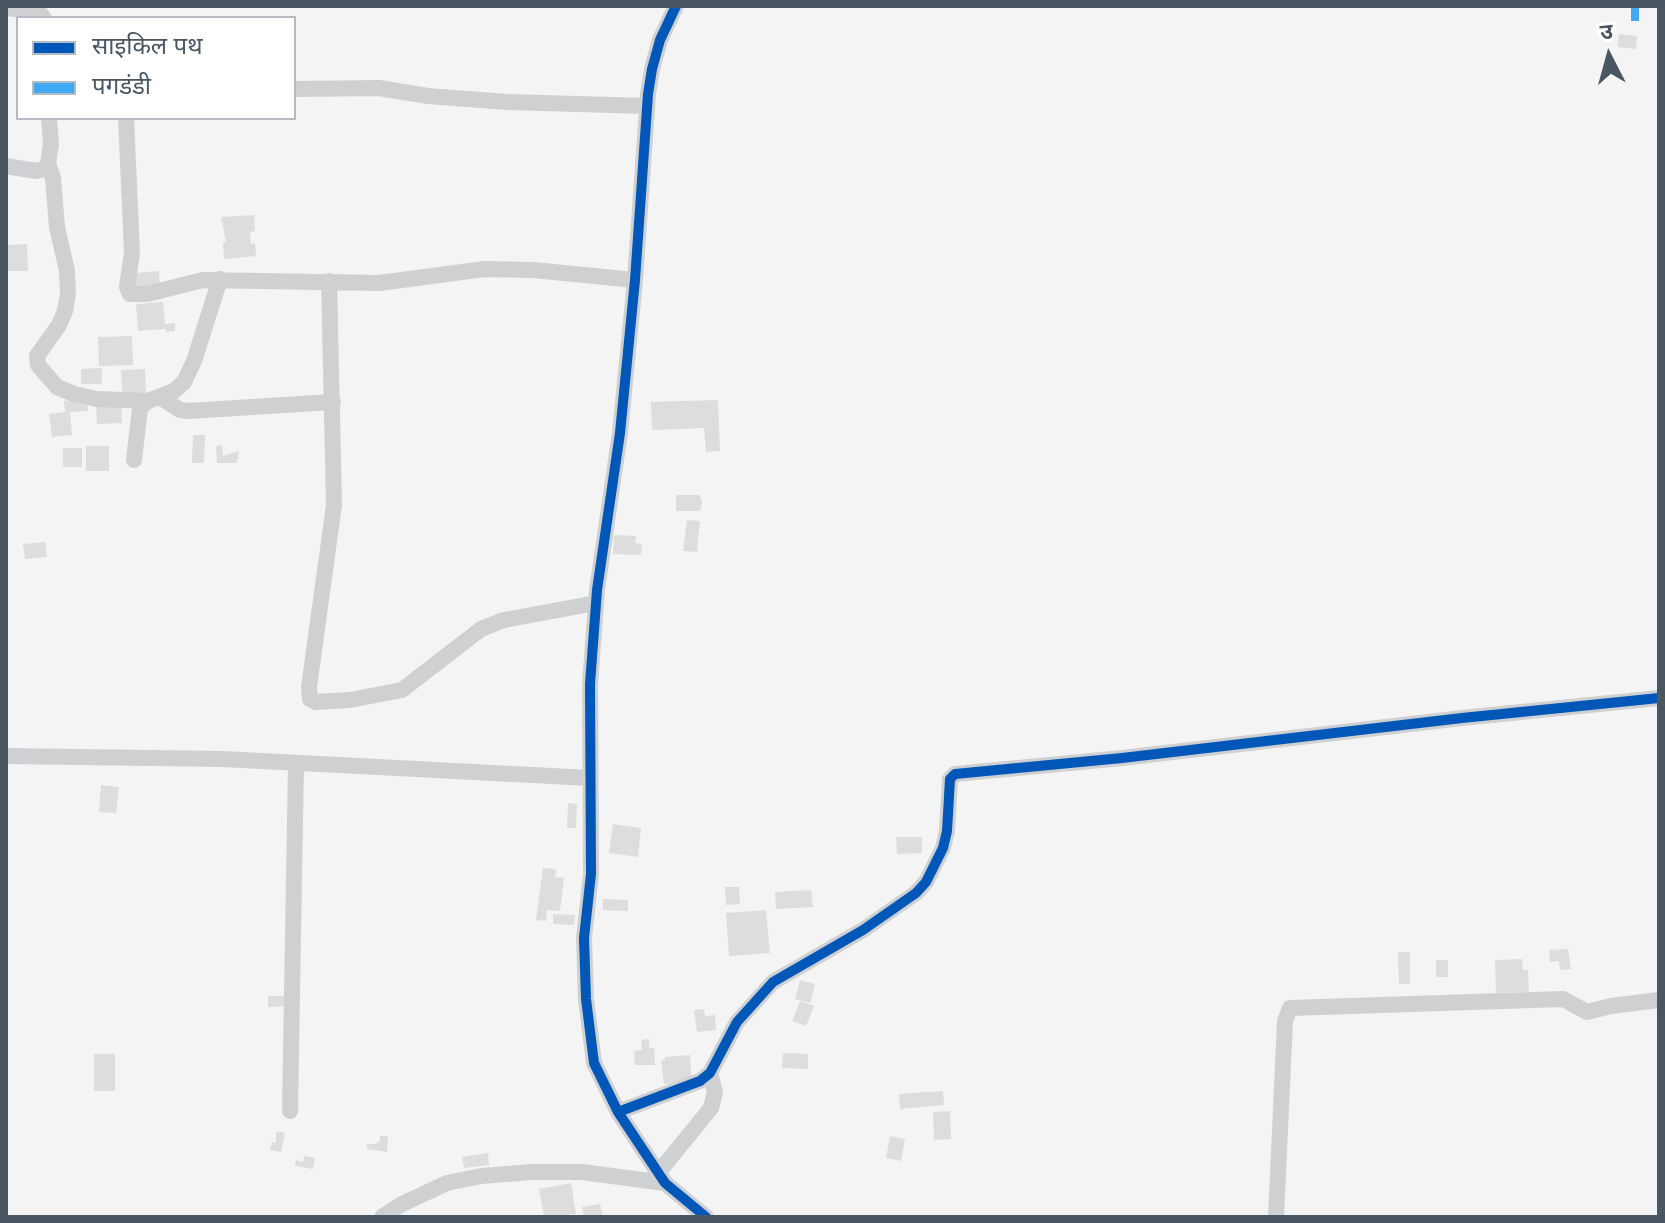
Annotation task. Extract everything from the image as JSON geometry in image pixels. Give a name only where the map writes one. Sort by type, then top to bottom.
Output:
[{"type":"street","points":[[676,6],[660,40],[647,106],[620,433],[596,603],[590,684],[591,874],[584,938],[586,999],[594,1063],[618,1112],[661,1178],[700,1215]]},
{"type":"street","points":[[6,8],[38,11],[42,16]]},
{"type":"street","points":[[296,89],[379,88],[428,96],[507,102],[647,106]]},
{"type":"street","points":[[49,120],[51,144],[48,164],[53,178],[68,293],[59,325],[37,356],[38,365],[57,387],[97,399],[154,399],[188,411],[333,402]]},
{"type":"street","points":[[126,120],[132,252],[128,291],[135,295],[194,281],[220,279],[379,283],[485,269],[533,270],[635,280]]},
{"type":"street","points":[[6,166],[36,171],[48,164]]},
{"type":"street","points":[[134,460],[140,408],[174,391],[184,382],[194,361],[220,279]]},
{"type":"street","points":[[329,281],[334,505],[309,687],[310,699],[316,702],[350,700],[402,690],[481,629],[504,620],[596,603]]},
{"type":"street","points":[[618,1112],[686,1087],[710,1073],[737,1022],[773,982],[863,930],[916,893],[926,882],[943,848],[950,779],[955,774],[1659,698]]},
{"type":"street","points":[[6,756],[296,763],[590,778]]},
{"type":"street","points":[[290,1111],[296,763]]},
{"type":"street","points":[[1276,1217],[1285,1021],[1290,1008],[1563,999],[1587,1012],[1659,1000]]},
{"type":"street","points":[[661,1178],[711,1108],[715,1092],[710,1073]]},
{"type":"street","points":[[382,1217],[447,1183],[481,1176],[582,1172],[661,1178]]},
{"type":"building","points":[[1619,34],[1637,36],[1636,49],[1618,47]]},
{"type":"building","points":[[254,215],[255,231],[250,232],[256,256],[224,259],[223,243],[226,242],[221,217]]},
{"type":"building","points":[[27,244],[28,271],[7,271],[7,245]]},
{"type":"building","points":[[159,271],[160,287],[135,289],[134,273]]},
{"type":"building","points":[[163,302],[165,324],[175,323],[175,331],[138,331],[136,304]]},
{"type":"building","points":[[132,336],[133,365],[99,366],[98,337]]},
{"type":"building","points":[[102,368],[102,384],[81,384],[81,369]]},
{"type":"building","points":[[145,369],[146,399],[123,400],[121,370]]},
{"type":"building","points":[[87,399],[88,411],[70,412],[72,435],[52,437],[49,414],[65,412],[64,401]]},
{"type":"building","points":[[718,400],[720,451],[706,452],[704,428],[652,430],[651,402]]},
{"type":"building","points":[[121,401],[122,423],[97,424],[96,402]]},
{"type":"building","points":[[193,435],[205,435],[204,463],[192,463]]},
{"type":"building","points":[[222,445],[223,456],[239,451],[237,463],[217,463],[216,446]]},
{"type":"building","points":[[86,446],[109,446],[109,471],[86,471]]},
{"type":"building","points":[[63,448],[82,448],[82,467],[63,467]]},
{"type":"building","points":[[676,495],[700,495],[700,511],[676,511]]},
{"type":"building","points":[[687,520],[700,521],[697,552],[683,551]]},
{"type":"building","points":[[614,535],[636,536],[635,543],[642,544],[641,555],[613,554]]},
{"type":"building","points":[[45,542],[47,557],[25,559],[23,544]]},
{"type":"building","points":[[101,785],[119,787],[116,813],[99,812]]},
{"type":"building","points":[[568,803],[577,804],[576,828],[567,828]]},
{"type":"building","points":[[613,824],[641,828],[638,857],[609,853]]},
{"type":"building","points":[[896,837],[922,837],[922,853],[897,854]]},
{"type":"building","points":[[543,868],[556,869],[555,877],[564,878],[560,911],[547,910],[546,921],[536,920]]},
{"type":"building","points":[[725,887],[739,887],[740,904],[726,905]]},
{"type":"building","points":[[811,890],[813,907],[776,909],[775,892]]},
{"type":"building","points":[[603,899],[628,900],[628,911],[603,910]]},
{"type":"building","points":[[766,910],[770,953],[729,956],[726,913]]},
{"type":"building","points":[[553,914],[575,915],[574,925],[553,924]]},
{"type":"building","points":[[1568,949],[1571,969],[1560,970],[1559,961],[1550,962],[1549,950]]},
{"type":"building","points":[[1398,952],[1410,952],[1410,984],[1399,984]]},
{"type":"building","points":[[1522,959],[1523,970],[1528,970],[1529,992],[1496,993],[1495,960]]},
{"type":"building","points":[[1436,960],[1448,960],[1448,977],[1436,977]]},
{"type":"building","points":[[800,980],[815,984],[810,1003],[795,999]]},
{"type":"building","points":[[268,996],[289,996],[290,1006],[268,1007]]},
{"type":"building","points":[[800,1001],[814,1006],[806,1026],[792,1021]]},
{"type":"building","points":[[704,1009],[705,1016],[715,1015],[716,1030],[697,1032],[694,1010]]},
{"type":"building","points":[[649,1039],[649,1048],[654,1048],[655,1065],[635,1065],[634,1051],[642,1050],[641,1040]]},
{"type":"building","points":[[783,1053],[808,1054],[808,1069],[782,1068]]},
{"type":"building","points":[[94,1054],[115,1054],[115,1091],[94,1091]]},
{"type":"building","points":[[690,1055],[692,1082],[664,1084],[661,1061],[665,1057]]},
{"type":"building","points":[[943,1091],[944,1105],[900,1109],[899,1094]]},
{"type":"building","points":[[950,1111],[951,1139],[934,1140],[933,1112]]},
{"type":"building","points":[[276,1131],[285,1133],[281,1152],[270,1150],[272,1142],[276,1143]]},
{"type":"building","points":[[380,1136],[388,1136],[387,1152],[367,1149],[367,1144],[380,1141]]},
{"type":"building","points":[[890,1136],[905,1139],[901,1161],[886,1158]]},
{"type":"building","points":[[488,1153],[489,1165],[464,1168],[462,1157]]},
{"type":"building","points":[[304,1156],[315,1158],[313,1169],[295,1166],[296,1160],[303,1162]]},
{"type":"building","points":[[571,1183],[576,1214],[544,1217],[539,1189]]},
{"type":"building","points":[[600,1204],[603,1217],[584,1217],[582,1207]]},
{"type":"marked path","points":[[1635,6],[1635,21]]},
{"type":"cycle path","points":[[676,6],[660,40],[648,94],[620,433],[597,590],[590,684],[591,874],[584,938],[586,999],[594,1063],[618,1112],[665,1183],[706,1217]]},
{"type":"cycle path","points":[[618,1112],[700,1081],[710,1073],[737,1022],[773,982],[863,930],[916,893],[926,882],[943,848],[950,779],[955,774],[1659,698]]}]
